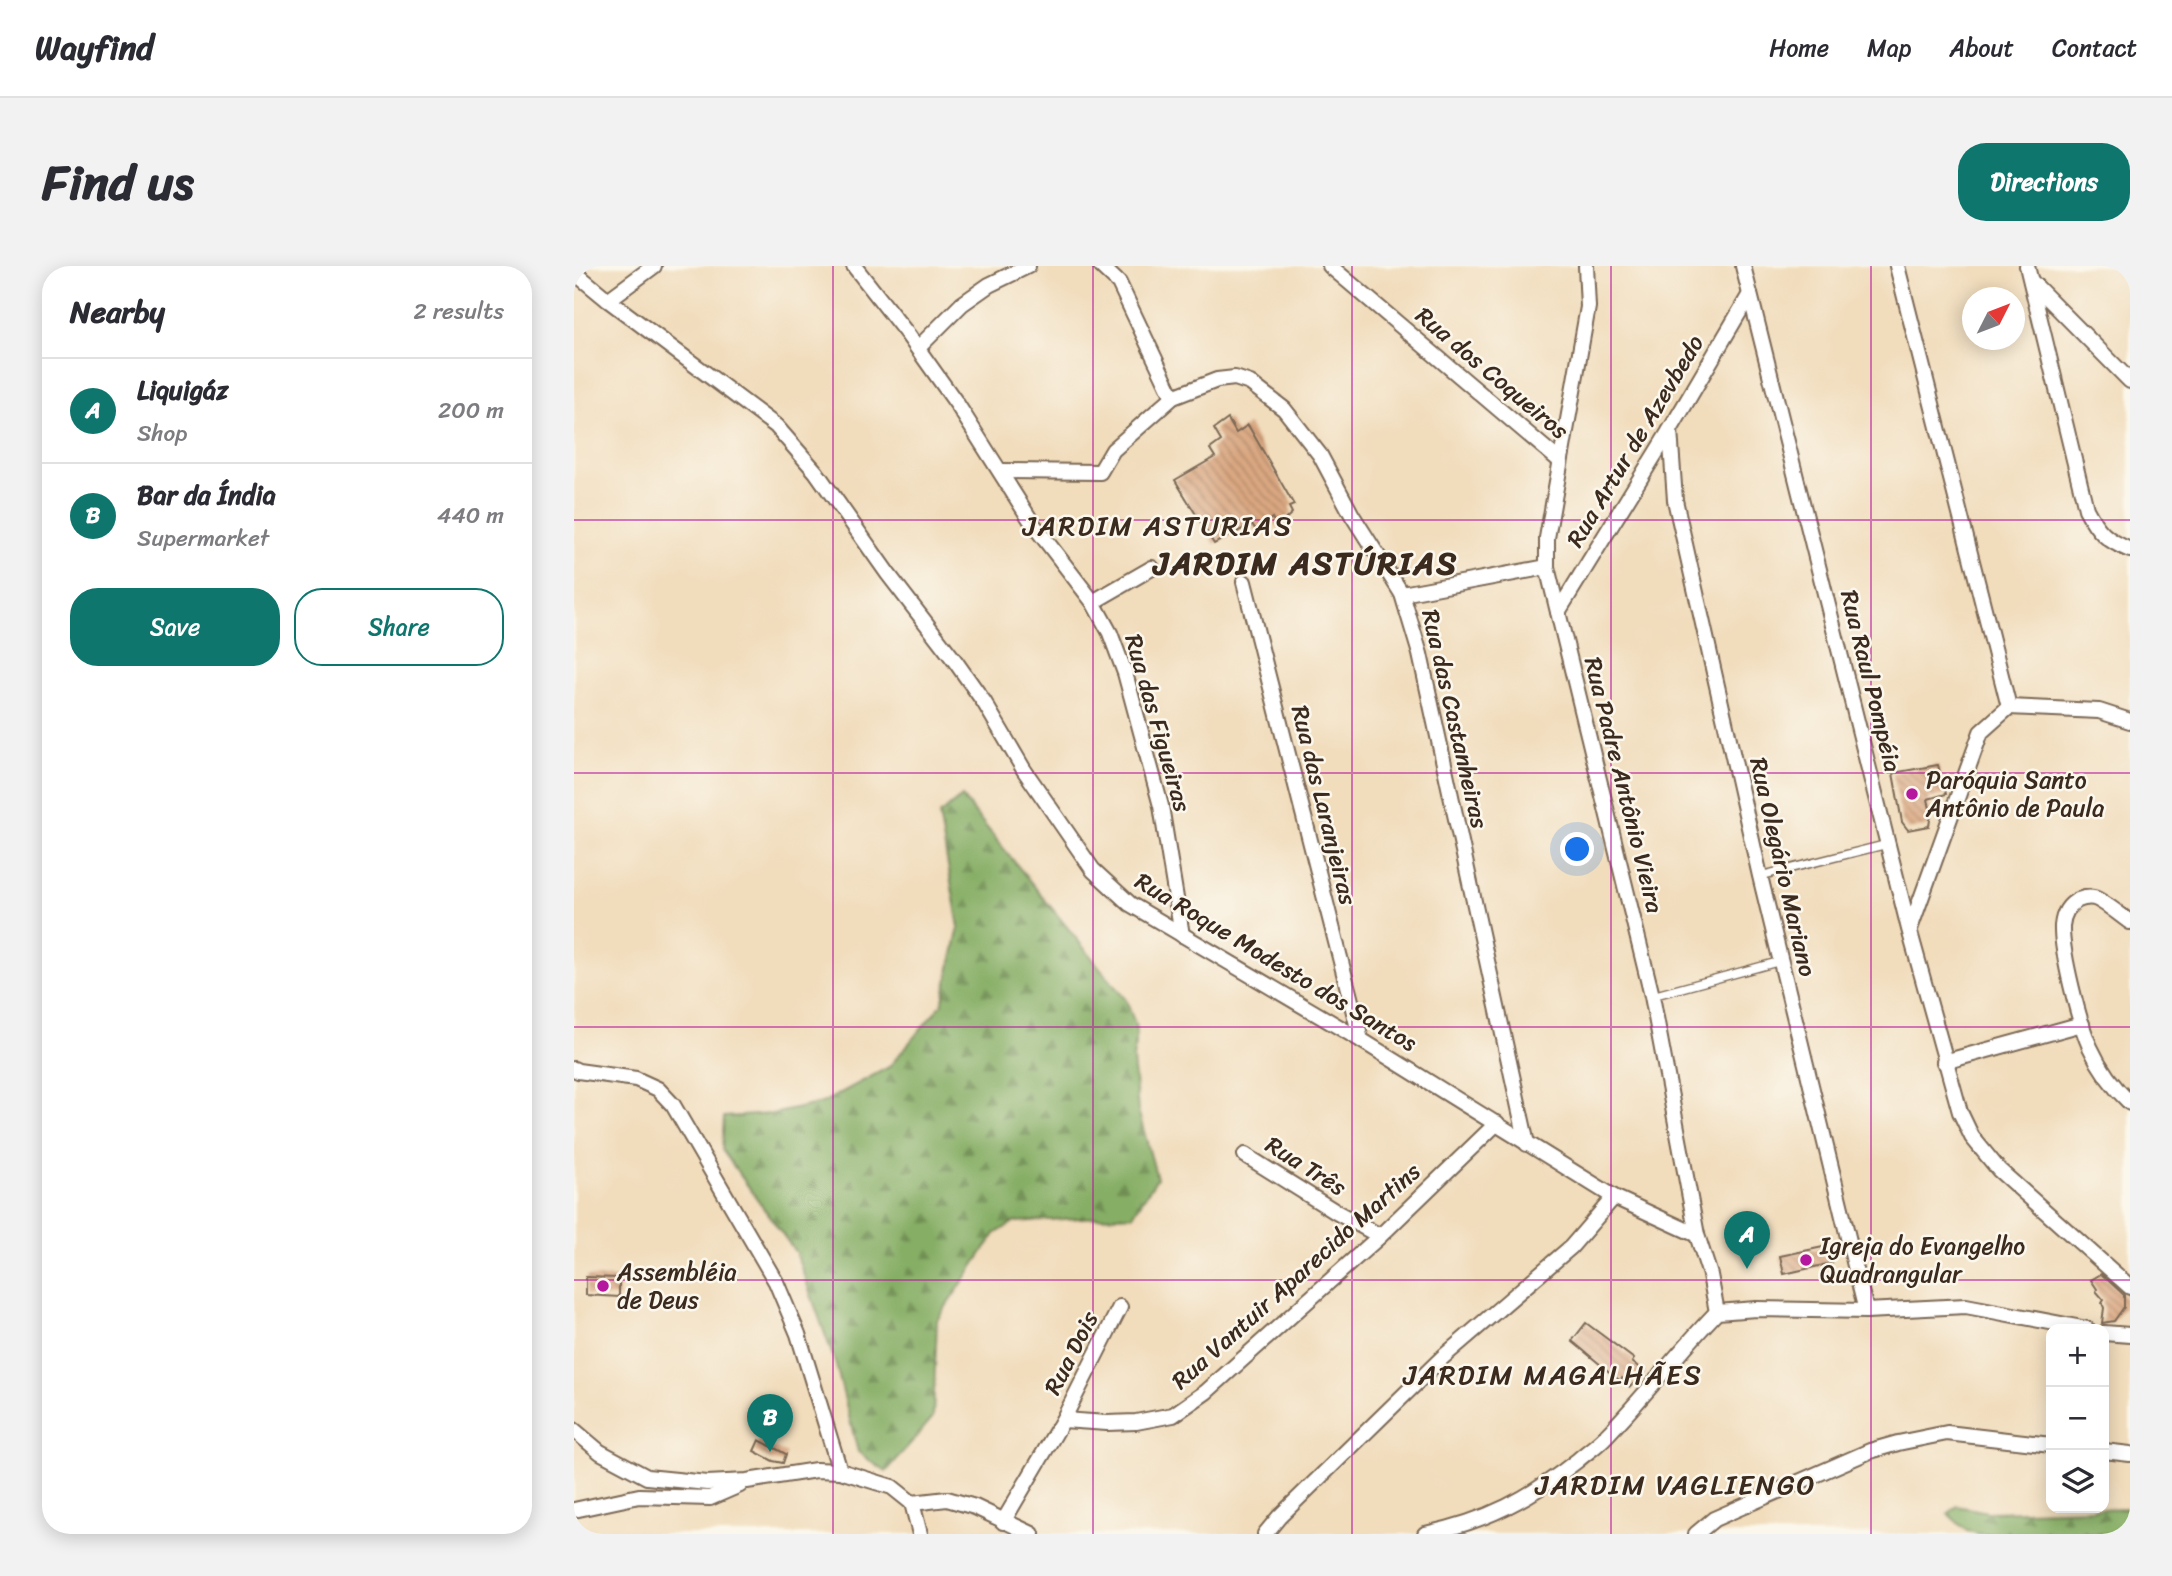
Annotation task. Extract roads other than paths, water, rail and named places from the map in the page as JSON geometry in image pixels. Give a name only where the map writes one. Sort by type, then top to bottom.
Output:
[{"type":"street","points":[[608,300],[654,266]]},
{"type":"street","name":"Rua das Figueiras","points":[[854,266],[918,348],[1001,471],[1033,524],[1093,602],[1110,633],[1125,673],[1161,806],[1182,935]]},
{"type":"street","points":[[918,348],[962,304],[989,285],[1028,266]]},
{"type":"street","points":[[1101,266],[1119,284],[1173,397]]},
{"type":"street","name":"Rua dos Coqueiros","points":[[1330,266],[1560,461]]},
{"type":"street","name":"Rua Padre Antônio Vieira","points":[[1586,266],[1588,307],[1547,538],[1547,567],[1652,996],[1697,1236],[1710,1275],[1717,1312]]},
{"type":"street","name":"Rua Raul Pompéia","points":[[1743,266],[1909,929],[1959,1112],[1972,1137],[1999,1170],[2130,1287]]},
{"type":"street","points":[[1897,266],[2009,707]]},
{"type":"street","points":[[2027,266],[2086,509],[2097,529],[2111,542],[2130,550]]},
{"type":"street","name":"Rua Roque Modesto dos Santos","points":[[574,272],[776,426],[816,471],[888,574],[984,702],[1045,802],[1093,870],[1130,905],[1361,1040],[1614,1197],[1697,1236]]},
{"type":"street","points":[[2031,281],[2130,381]]},
{"type":"street","name":"Rua Artur de Azevbedo","points":[[1558,612],[1750,294]]},
{"type":"street","name":"Rua das Castanheiras","points":[[1001,471],[1100,472],[1113,450],[1173,397],[1217,380],[1235,378],[1250,383],[1284,409],[1320,456],[1352,515],[1402,594],[1420,654],[1527,1144]]},
{"type":"street","name":"Rua Olegário Mariano","points":[[1670,430],[1675,500],[1760,876],[1867,1311]]},
{"type":"street","points":[[1402,594],[1547,567]]},
{"type":"street","points":[[1093,602],[1152,568]]},
{"type":"street","name":"Rua das Laranjeiras","points":[[1244,582],[1361,1040]]},
{"type":"street","points":[[1909,929],[1981,732],[2009,707],[2099,711],[2130,721]]},
{"type":"street","points":[[2130,922],[2094,898],[2083,898],[2073,903],[2065,913],[2062,926],[2064,947],[2088,1044],[2115,1089],[2130,1103]]},
{"type":"street","points":[[1944,1062],[2082,1024]]},
{"type":"street","points":[[574,1069],[636,1079],[658,1088],[673,1105],[789,1308],[840,1471]]},
{"type":"street","name":"Rua Vantuir Aparecido Martins","points":[[1063,1420],[1126,1423],[1173,1415],[1206,1392],[1380,1237],[1497,1124]]},
{"type":"street","name":"Rua Três","points":[[1245,1155],[1380,1237]]},
{"type":"street","points":[[1265,1534],[1279,1517],[1443,1357],[1571,1247],[1614,1197]]},
{"type":"street","points":[[1425,1534],[1454,1528],[1511,1505],[1528,1497],[1562,1472],[1604,1438],[1717,1312],[1756,1308],[1867,1311],[1966,1306],[2061,1324]]},
{"type":"street","name":"Rua Dois","points":[[1063,1420],[1120,1307]]},
{"type":"street","points":[[2109,1333],[2130,1335]]},
{"type":"street","points":[[1003,1522],[1063,1420]]},
{"type":"street","points":[[574,1430],[600,1452],[647,1477],[708,1483],[747,1481],[816,1470],[840,1471],[892,1487],[912,1503],[920,1534]]},
{"type":"street","points":[[1696,1534],[1714,1519],[1870,1451],[1898,1443],[1947,1433],[2046,1444]]},
{"type":"street","points":[[2109,1452],[2130,1454]]},
{"type":"street","points":[[574,1510],[639,1496],[710,1498],[747,1481]]},
{"type":"street","points":[[912,1503],[947,1499],[975,1507],[1032,1534]]},
{"type":"lane","points":[[1760,876],[1889,843]]},
{"type":"lane","points":[[1652,996],[1782,961]]},
{"type":"place","name":"Paróquia Santo Antônio de Paula","points":[[1912,794]]},
{"type":"place","name":"Igreja do Evangelho Quadrangular","points":[[1806,1260]]},
{"type":"place","name":"Liquigáz","points":[[1747,1269]]},
{"type":"place","name":"Assembléia de Deus","points":[[603,1286]]},
{"type":"place","name":"Bar da Índia","points":[[770,1452]]},
{"type":"district","name":"JARDIM ASTURIAS","points":[[1158,525]]},
{"type":"district","name":"JARDIM ASTÚRIAS","points":[[1306,563]]},
{"type":"district","name":"JARDIM MAGALHÃES","points":[[1553,1374]]},
{"type":"district","name":"JARDIM VAGLIENGO","points":[[1676,1484]]}]
